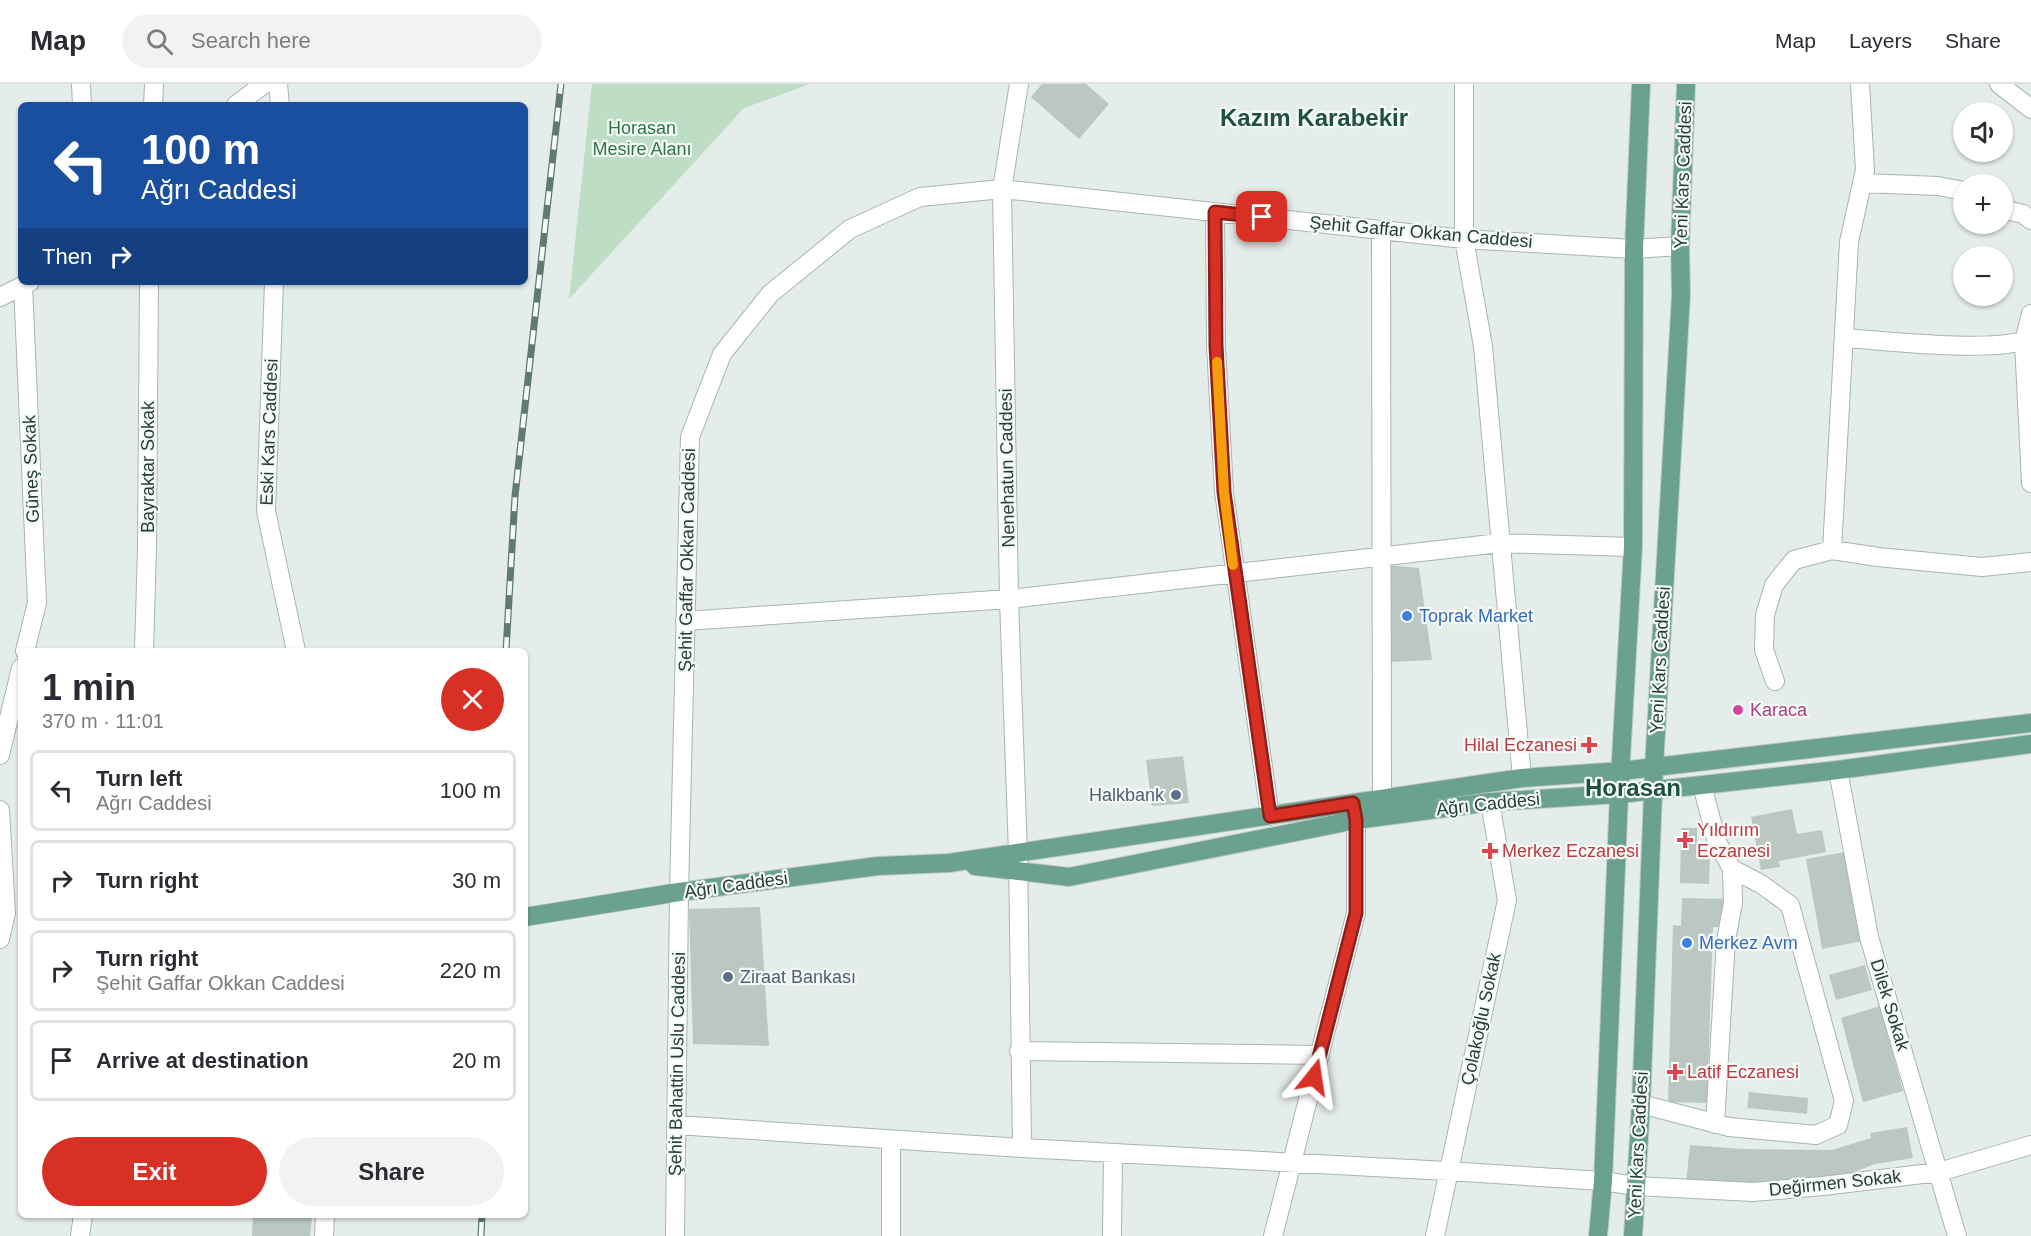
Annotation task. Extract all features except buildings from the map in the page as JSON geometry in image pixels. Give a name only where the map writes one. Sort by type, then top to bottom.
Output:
[{"type":"main road","name":"Yeni Kars Caddesi","points":[[1598,1236],[1603,1181],[1619,794],[1633,547],[1634,249],[1641,84]]},
{"type":"main road","name":"Yeni Kars Caddesi","points":[[1633,1236],[1641,1104],[1653,768],[1681,295],[1680,246],[1686,84]]},
{"type":"main road","name":"Ağrı Caddesi","points":[[1017,862],[1069,878],[1354,812],[1382,799],[1522,778],[1653,768],[2031,723]]},
{"type":"main road","name":"Ağrı Caddesi","points":[[528,916],[678,892],[878,866],[1017,862],[1270,816],[1653,791],[1838,770],[2031,744]]},
{"type":"street","points":[[81,84],[82,102]]},
{"type":"street","points":[[153,102],[154,84]]},
{"type":"street","points":[[240,102],[264,84]]},
{"type":"street","points":[[278,84],[279,102]]},
{"type":"street","name":"Nenehatun Caddesi","points":[[1019,84],[1002,189],[1022,1148]]},
{"type":"street","points":[[1464,84],[1464,239],[1483,346],[1522,778]]},
{"type":"street","points":[[1832,550],[1849,242],[1865,170],[1860,84]]},
{"type":"street","points":[[1999,84],[2031,110]]},
{"type":"street","points":[[1863,183],[1938,186],[1953,189]]},
{"type":"street","name":"Şehit Gaffar Okkan Caddesi","points":[[678,892],[690,437],[722,354],[771,294],[850,229],[920,197],[1002,189],[1464,239],[1634,249],[1680,246]]},
{"type":"street","points":[[1215,212],[1218,380],[1224,492],[1270,816]]},
{"type":"street","points":[[2013,212],[2023,214],[2031,220]]},
{"type":"street","points":[[1381,230],[1382,799]]},
{"type":"street","points":[[0,297],[24,285]]},
{"type":"street","name":"Güneş Sokak","points":[[26,285],[36,603],[26,648]]},
{"type":"street","name":"Bayraktar Sokak","points":[[144,648],[149,285]]},
{"type":"street","name":"Eski Kars Caddesi","points":[[274,285],[266,511],[295,648]]},
{"type":"street","points":[[2031,314],[2028,339],[2031,483]]},
{"type":"street","points":[[1844,338],[1993,347],[2028,339]]},
{"type":"street","points":[[685,621],[1009,599],[1500,543],[1633,547]]},
{"type":"street","points":[[1775,681],[1764,650],[1765,615],[1774,585],[1794,560],[1832,550],[1982,567],[2031,561]]},
{"type":"street","points":[[0,755],[18,680]]},
{"type":"street","name":"Dilek Sokak","points":[[1838,770],[1869,937],[1957,1236]]},
{"type":"street","points":[[1702,786],[1717,842],[1732,869],[1733,903],[1726,940],[1715,1124]]},
{"type":"street","name":"Çolakoğlu Sokak","points":[[1435,1236],[1507,900],[1490,802]]},
{"type":"street","points":[[0,810],[9,911],[0,939]]},
{"type":"street","points":[[1273,1236],[1356,913],[1354,812]]},
{"type":"street","points":[[1641,1104],[1729,1127],[1816,1135],[1838,1125],[1844,1101],[1790,905],[1761,884],[1732,869]]},
{"type":"street","name":"Şehit Bahattin Uslu Caddesi","points":[[675,1236],[678,892]]},
{"type":"street","points":[[1019,1051],[1320,1055]]},
{"type":"street","name":"Değirmen Sokak","points":[[676,1125],[1022,1148],[1448,1171],[1603,1181],[1635,1186],[1753,1192],[1939,1172],[2031,1145]]},
{"type":"street","points":[[891,1140],[891,1236]]},
{"type":"street","points":[[1112,1236],[1113,1153]]},
{"type":"street","points":[[80,1236],[83,1218]]},
{"type":"street","points":[[324,1236],[325,1218]]},
{"type":"green space","name":"Horasan Mesire Alanı","points":[[592,84],[810,84],[744,108],[569,299]]},
{"type":"railway","points":[[506,648],[515,496],[561,84]]},
{"type":"railway","points":[[481,1236],[482,1218]]},
{"type":"slow traffic","points":[[1217,362],[1224,492],[1233,565]]},
{"type":"place","name":"Toprak Market","points":[[1407,616]]},
{"type":"place","name":"Karaca","points":[[1738,710]]},
{"type":"place","name":"Hilal Eczanesi","points":[[1589,745]]},
{"type":"place","name":"Halkbank","points":[[1176,795]]},
{"type":"place","name":"Yıldırım Eczanesi","points":[[1685,840]]},
{"type":"place","name":"Merkez Eczanesi","points":[[1490,851]]},
{"type":"place","name":"Merkez Avm","points":[[1687,943]]},
{"type":"place","name":"Ziraat Bankası","points":[[728,977]]},
{"type":"place","name":"Latif Eczanesi","points":[[1675,1072]]},
{"type":"district","name":"Kazım Karabekir","points":[[1314,118]]},
{"type":"district","name":"Horasan","points":[[1633,788]]},
{"type":"route","points":[[1262,217],[1215,212],[1216,346],[1224,492],[1270,816],[1353,803],[1356,820],[1356,913],[1314,1077]]}]
